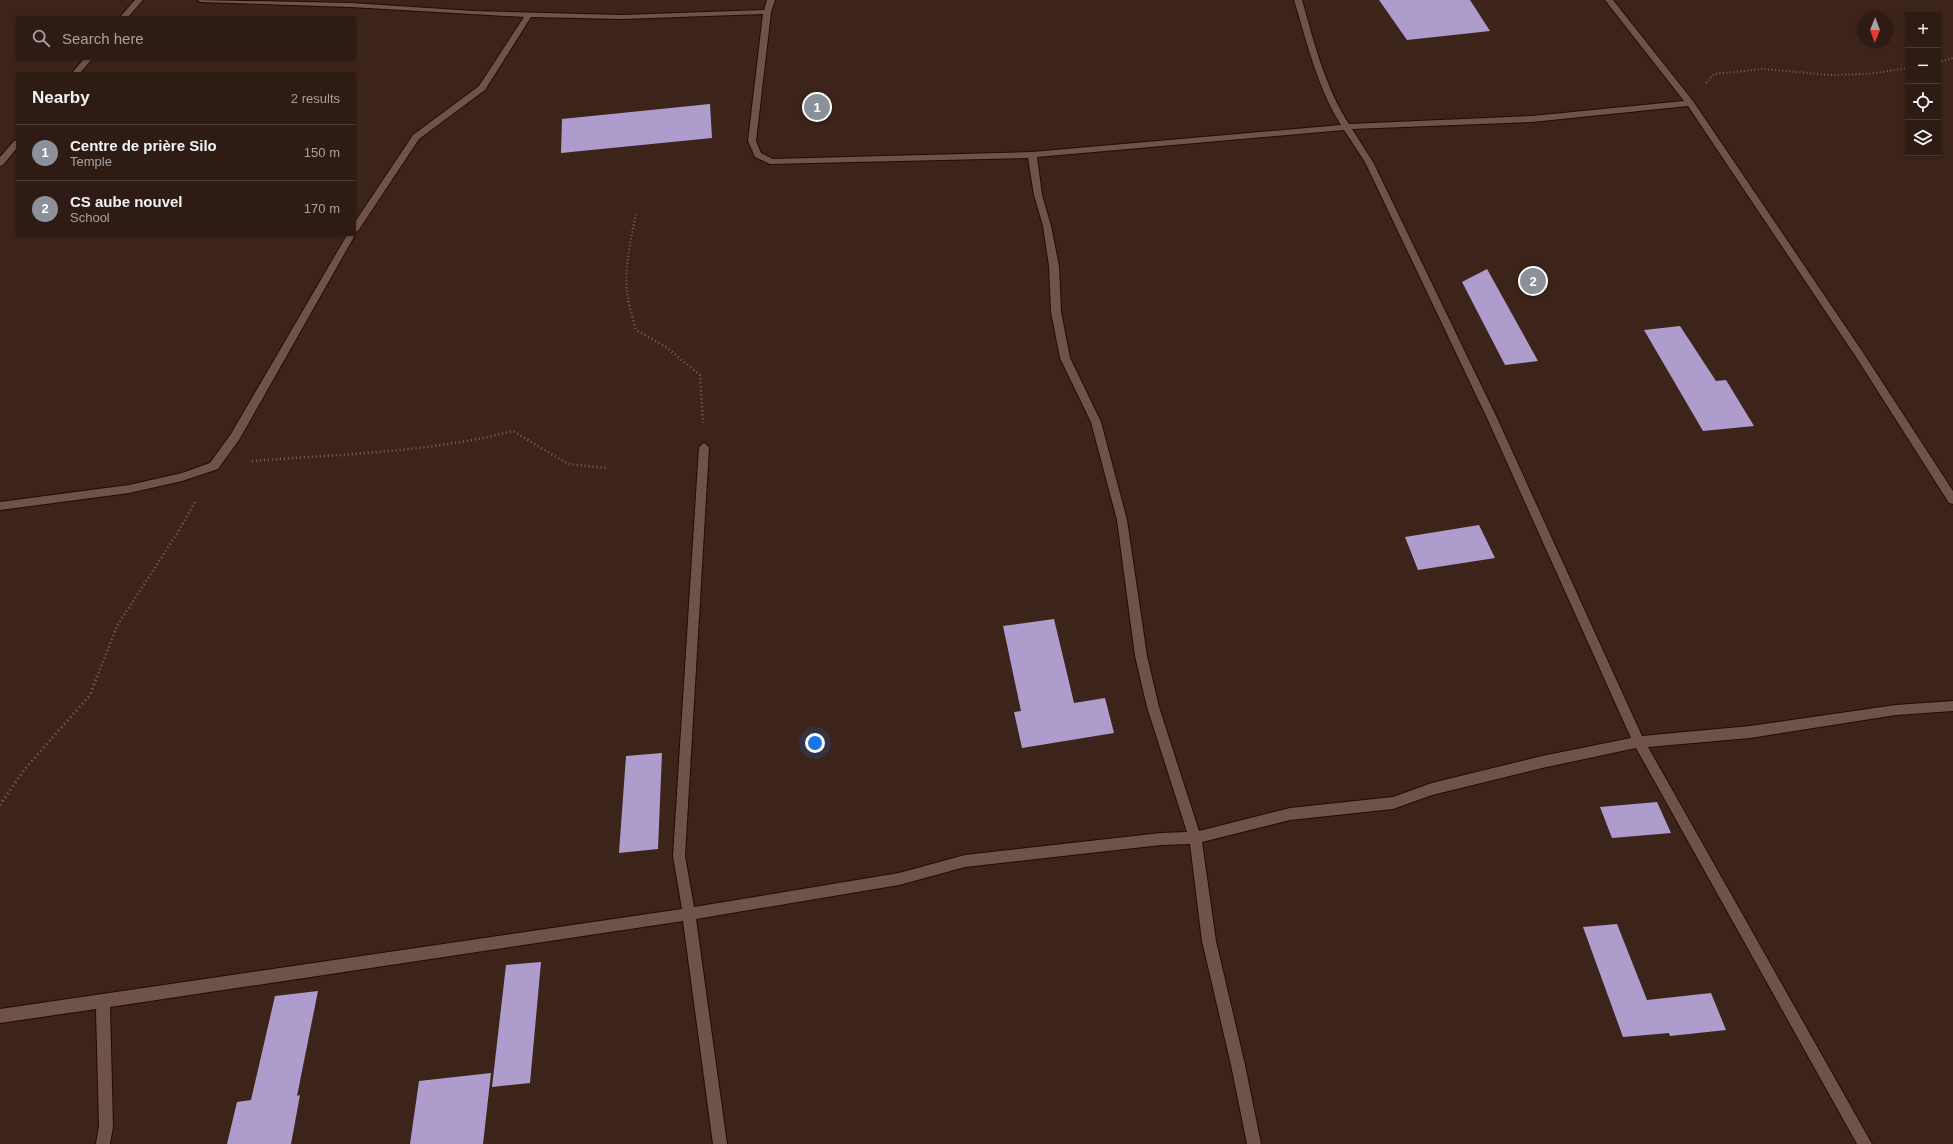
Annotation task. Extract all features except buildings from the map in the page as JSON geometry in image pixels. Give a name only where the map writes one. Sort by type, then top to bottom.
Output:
[{"type":"street","points":[[125,16],[139,0]]},
{"type":"street","points":[[201,0],[622,17],[767,12]]},
{"type":"street","points":[[771,0],[767,12],[752,141],[754,152],[760,158],[773,162],[1032,155],[1346,127],[1532,119],[1690,104]]},
{"type":"street","points":[[1298,0],[1316,62],[1335,109],[1369,162],[1492,418],[1639,742],[1865,1144]]},
{"type":"street","points":[[1609,0],[1690,104],[1861,357],[1953,500]]},
{"type":"street","points":[[356,228],[416,138],[482,88],[529,14]]},
{"type":"street","points":[[77,72],[87,60]]},
{"type":"street","points":[[0,163],[16,144]]},
{"type":"street","points":[[1032,155],[1038,195],[1047,226],[1054,266],[1056,312],[1065,358],[1096,422],[1122,520],[1141,656],[1153,707],[1195,838],[1209,941],[1238,1065],[1254,1144]]},
{"type":"street","points":[[0,506],[129,489],[182,477],[214,466],[235,437],[350,236]]},
{"type":"street","points":[[704,447],[679,856],[689,914],[720,1144]]},
{"type":"street","points":[[0,1016],[689,914],[899,879],[965,861],[1161,839],[1195,838],[1290,814],[1393,803],[1432,789],[1542,762],[1639,742],[1750,732],[1896,710],[1953,706]]},
{"type":"street","points":[[103,1001],[106,1126],[103,1144]]},
{"type":"path","points":[[1941,61],[1953,58]]},
{"type":"path","points":[[1690,104],[1714,74],[1763,69],[1830,75],[1868,74],[1905,68]]},
{"type":"path","points":[[636,213],[629,248],[626,292],[636,330],[666,347],[700,375],[704,447]]},
{"type":"path","points":[[0,805],[24,770],[90,694],[117,626],[178,532],[214,466],[278,458],[396,450],[458,443],[474,441],[513,431],[568,464],[606,468]]},
{"type":"place","name":"Centre de prière Silo","points":[[817,107]]},
{"type":"place","name":"CS aube nouvel","points":[[1533,281]]}]
